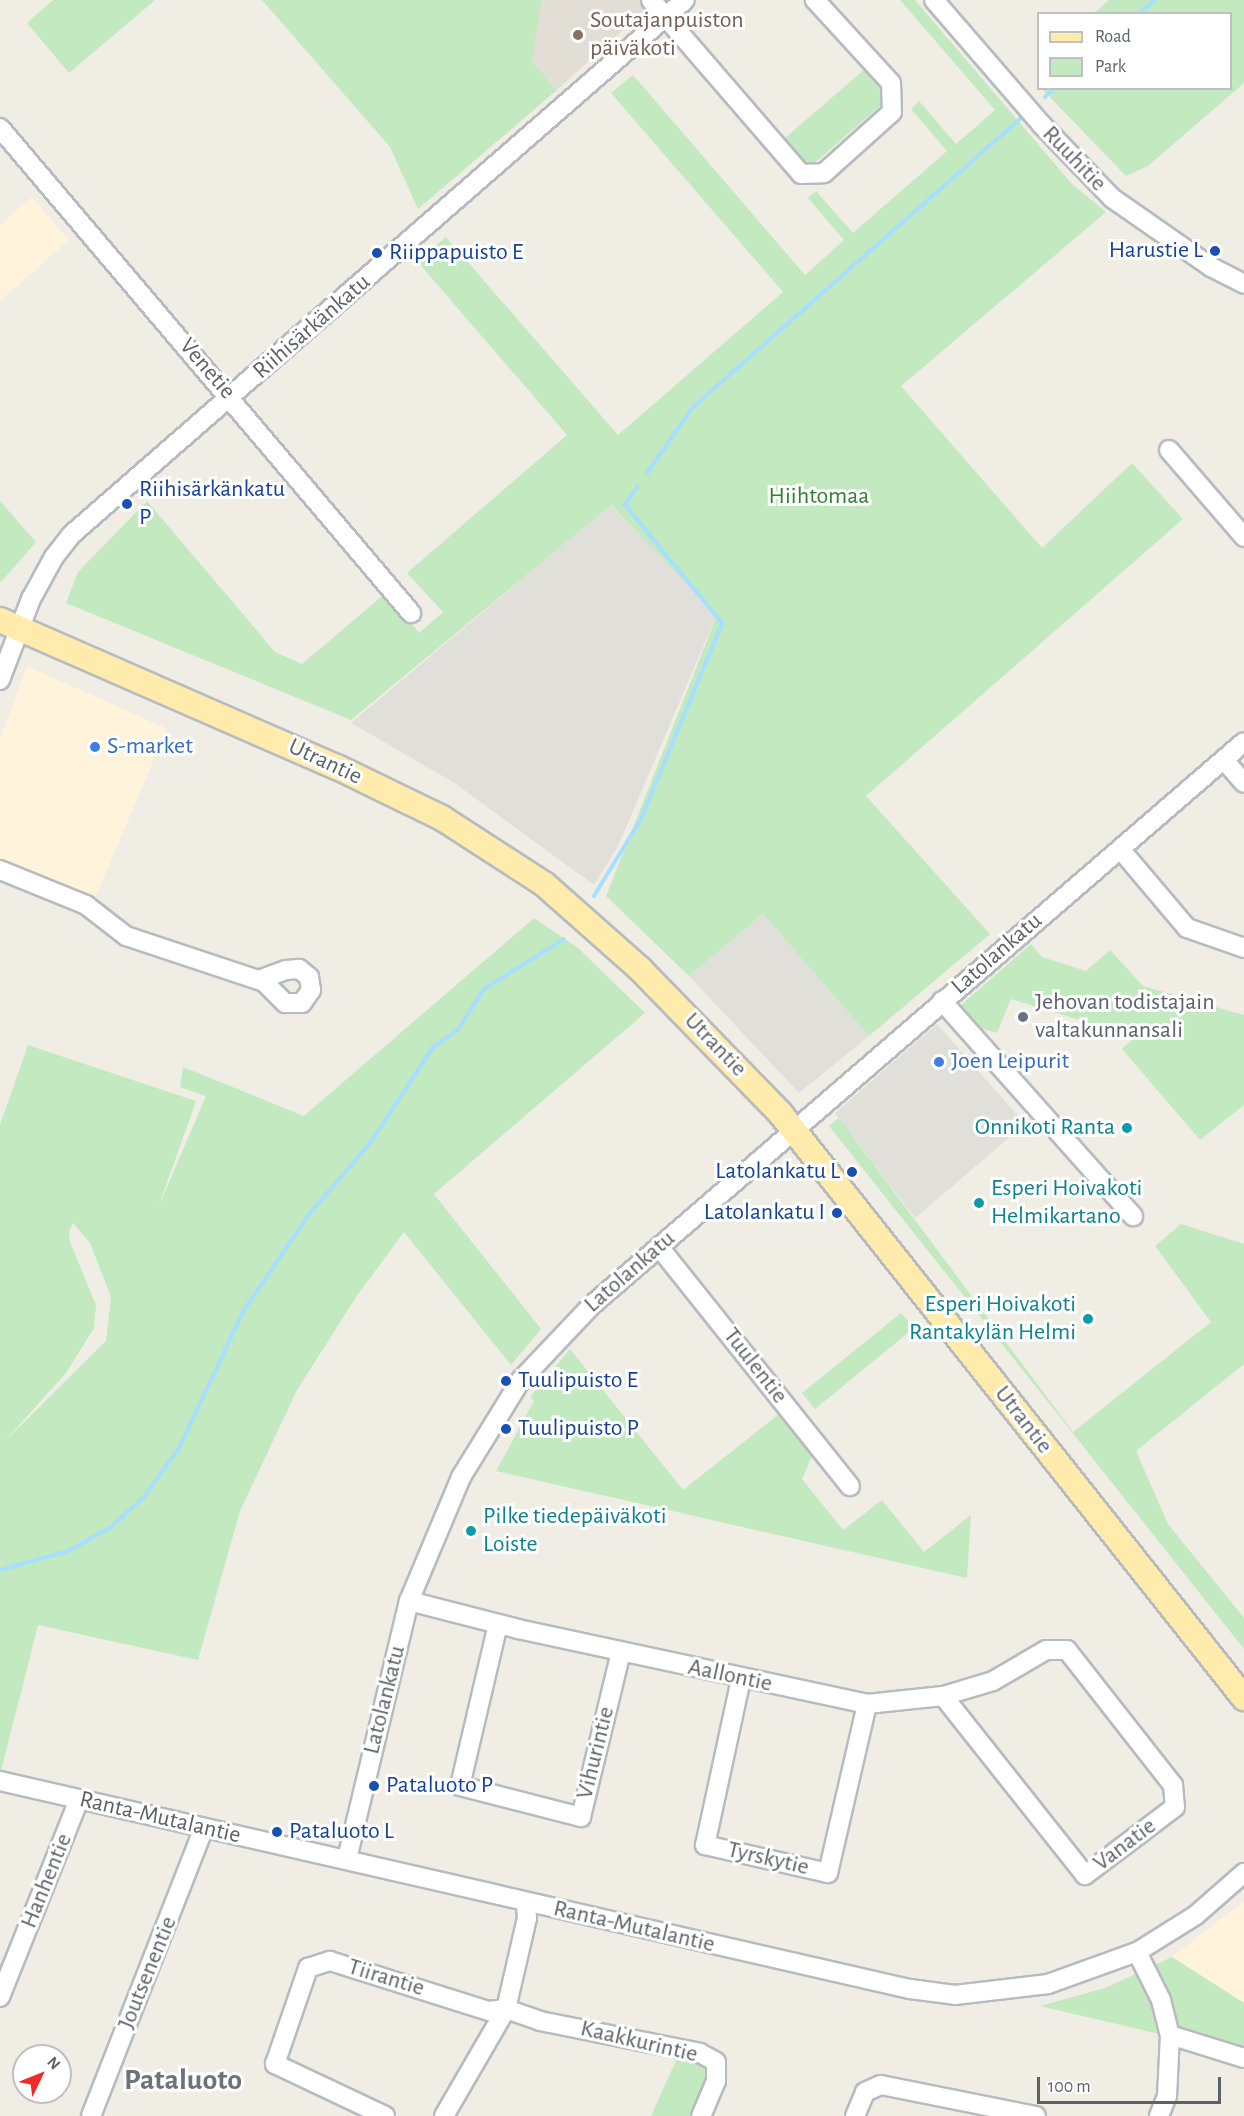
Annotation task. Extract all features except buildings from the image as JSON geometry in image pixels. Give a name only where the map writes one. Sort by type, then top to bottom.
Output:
[{"type":"main road","name":"Utrantie","points":[[9,624],[337,767],[442,818],[544,884],[640,969],[739,1068],[793,1129],[1244,1698]]},
{"type":"street","points":[[651,0],[801,174],[824,173],[892,112],[891,83],[815,0]]},
{"type":"street","name":"Riihisärkänkatu","points":[[0,680],[9,624],[54,557],[71,536],[685,0]]},
{"type":"street","name":"Ruuhitie","points":[[934,0],[1041,124],[1112,198],[1211,267],[1244,284]]},
{"type":"street","name":"Venetie","points":[[0,128],[232,397],[411,613]]},
{"type":"street","points":[[1169,450],[1244,537]]},
{"type":"street","name":"Latolankatu","points":[[347,1859],[409,1601],[458,1484],[522,1380],[585,1312],[793,1129],[1121,850],[1244,742]]},
{"type":"street","points":[[1224,760],[1244,783]]},
{"type":"street","points":[[1121,850],[1187,928],[1244,948]]},
{"type":"street","points":[[0,870],[86,905],[126,936],[259,980],[285,1004],[296,1005],[306,1000],[311,990],[309,977],[299,969],[259,980]]},
{"type":"street","points":[[277,995],[275,984],[281,973]]},
{"type":"street","points":[[942,1001],[1133,1216]]},
{"type":"street","name":"Tuulentie","points":[[659,1247],[850,1486]]},
{"type":"street","name":"Aallontie","points":[[409,1601],[621,1652],[867,1704],[943,1696],[993,1680],[1046,1650]]},
{"type":"street","name":"Vihurintie","points":[[498,1624],[460,1786],[581,1816],[621,1652]]},
{"type":"street","name":"Vanatie","points":[[943,1696],[1078,1868],[1085,1875],[1093,1872],[1174,1807],[1173,1785],[1067,1650],[1046,1650]]},
{"type":"street","name":"Tyrskytie","points":[[741,1678],[705,1845],[828,1873],[867,1704]]},
{"type":"street","name":"Ranta-Mutalantie","points":[[0,1781],[203,1830],[347,1859],[526,1903],[910,1989],[956,1995],[1048,1984],[1137,1952],[1196,1915],[1244,1873]]},
{"type":"street","name":"Hanhentie","points":[[0,1997],[79,1799]]},
{"type":"street","name":"Joutsenentie","points":[[91,2116],[203,1830]]},
{"type":"street","points":[[444,2116],[506,2009],[527,1918],[526,1903]]},
{"type":"street","points":[[1137,1952],[1161,2000],[1170,2035],[1167,2096],[1159,2116]]},
{"type":"street","name":"Tiirantie","points":[[385,2116],[275,2064],[308,1968],[330,1961],[489,2011],[506,2009]]},
{"type":"street","name":"Kaakkurintie","points":[[506,2009],[540,2021],[700,2053],[716,2062],[716,2081],[701,2116]]},
{"type":"street","points":[[1170,2035],[1244,2058]]},
{"type":"street","points":[[855,2116],[865,2092],[881,2085],[1036,2116]]},
{"type":"shaded area","name":"Soutajanpuiston päiväkoti","points":[[542,0],[640,0],[647,8],[557,90],[532,61]]},
{"type":"shaded area","points":[[32,197],[69,240],[0,301],[0,225]]},
{"type":"shaded area","points":[[610,505],[718,612],[618,846],[594,885],[453,782],[351,723]]},
{"type":"shaded area","points":[[27,666],[167,729],[95,898],[0,859],[0,740]]},
{"type":"shaded area","points":[[763,914],[869,1036],[799,1093],[689,976]]},
{"type":"shaded area","points":[[937,1024],[1025,1124],[915,1218],[835,1113]]},
{"type":"shaded area","points":[[1244,1901],[1244,2003],[1172,1957]]},
{"type":"green space","points":[[53,0],[154,1],[69,73],[27,23]]},
{"type":"green space","points":[[262,0],[542,0],[532,61],[557,90],[418,209],[390,147]]},
{"type":"green space","name":"Hiihtomaa","points":[[900,0],[915,0],[1072,184],[1106,212],[901,386],[1042,548],[1132,463],[1183,519],[866,796],[990,934],[869,1036],[763,914],[689,976],[606,896],[717,615],[611,505],[351,720],[66,603],[78,572],[147,501],[275,652],[302,664],[388,591],[419,633],[443,612],[407,573],[567,435],[417,261],[446,237],[618,435],[783,292],[611,93],[633,75],[805,275],[844,240],[808,198],[816,191],[853,233],[947,151],[911,109],[919,101],[956,144],[995,110]]},
{"type":"green space","points":[[1109,0],[1244,0],[1244,83],[1148,166],[1126,176],[1043,90],[1232,90],[1232,12],[1095,12]]},
{"type":"green space","points":[[864,70],[888,99],[810,167],[785,138]]},
{"type":"green space","points":[[0,501],[36,542],[1,582],[0,581]]},
{"type":"green space","points":[[534,918],[578,948],[645,1013],[434,1194],[541,1329],[511,1365],[404,1232],[356,1297],[297,1390],[240,1511],[198,1660],[38,1625],[0,1775],[0,1125],[28,1045],[196,1101],[158,1208],[206,1096],[180,1087],[183,1067],[304,1116]],"holes":[[[73,1223],[90,1243],[111,1297],[106,1341],[3,1443],[66,1373],[94,1328],[96,1305],[70,1242],[69,1231]]]},
{"type":"green space","points":[[1031,944],[1042,957],[1086,971],[1110,950],[1143,986],[1244,1015],[1244,1105],[1200,1140],[1122,1049],[1135,1037],[1011,999],[997,1033],[971,1025],[964,1019],[961,1005]]},
{"type":"green space","points":[[839,1118],[1073,1432],[1211,1322],[1155,1246],[1181,1224],[1244,1244],[1244,1364],[1136,1451],[1168,1524],[1244,1618],[1244,1649],[829,1126]]},
{"type":"green space","points":[[901,1313],[914,1328],[815,1409],[802,1393]]},
{"type":"green space","points":[[570,1349],[683,1490],[783,1411],[814,1451],[802,1479],[843,1530],[882,1500],[924,1552],[971,1515],[967,1578],[496,1471],[534,1401],[530,1397]]},
{"type":"green space","points":[[1172,1957],[1244,2003],[1244,2054],[1040,2006],[1105,1988]]},
{"type":"green space","points":[[678,2056],[705,2062],[710,2074],[693,2116],[651,2116]]},
{"type":"waterway","points":[[1141,12],[1154,0]]},
{"type":"waterway","points":[[1045,97],[1052,90]]},
{"type":"waterway","points":[[647,473],[692,408],[1021,118]]},
{"type":"waterway","points":[[594,896],[641,819],[722,623],[625,505],[637,487]]},
{"type":"waterway","points":[[0,1570],[68,1551],[111,1527],[143,1498],[179,1448],[244,1310],[310,1213],[371,1142],[433,1047],[457,1031],[484,989],[564,939]]},
{"type":"place","name":"Soutajanpuiston päiväkoti","points":[[578,35]]},
{"type":"place","name":"Harustie L","points":[[1215,251]]},
{"type":"place","name":"Riippapuisto E","points":[[377,253]]},
{"type":"place","name":"Riihisärkänkatu P","points":[[127,504]]},
{"type":"place","name":"S-market","points":[[95,747]]},
{"type":"place","name":"Jehovan todistajain valtakunnansali","points":[[1023,1017]]},
{"type":"place","name":"Joen Leipurit","points":[[939,1062]]},
{"type":"place","name":"Onnikoti Ranta","points":[[1127,1128]]},
{"type":"place","name":"Latolankatu L","points":[[852,1172]]},
{"type":"place","name":"Esperi Hoivakoti Helmikartano","points":[[979,1203]]},
{"type":"place","name":"Latolankatu I","points":[[837,1213]]},
{"type":"place","name":"Esperi Hoivakoti Rantakylän Helmi","points":[[1088,1319]]},
{"type":"place","name":"Tuulipuisto E","points":[[506,1381]]},
{"type":"place","name":"Tuulipuisto P","points":[[506,1429]]},
{"type":"place","name":"Pilke tiedepäiväkoti Loiste","points":[[471,1531]]},
{"type":"place","name":"Pataluoto P","points":[[374,1786]]},
{"type":"place","name":"Pataluoto L","points":[[277,1832]]},
{"type":"district","name":"Pataluoto","points":[[183,2080]]}]
